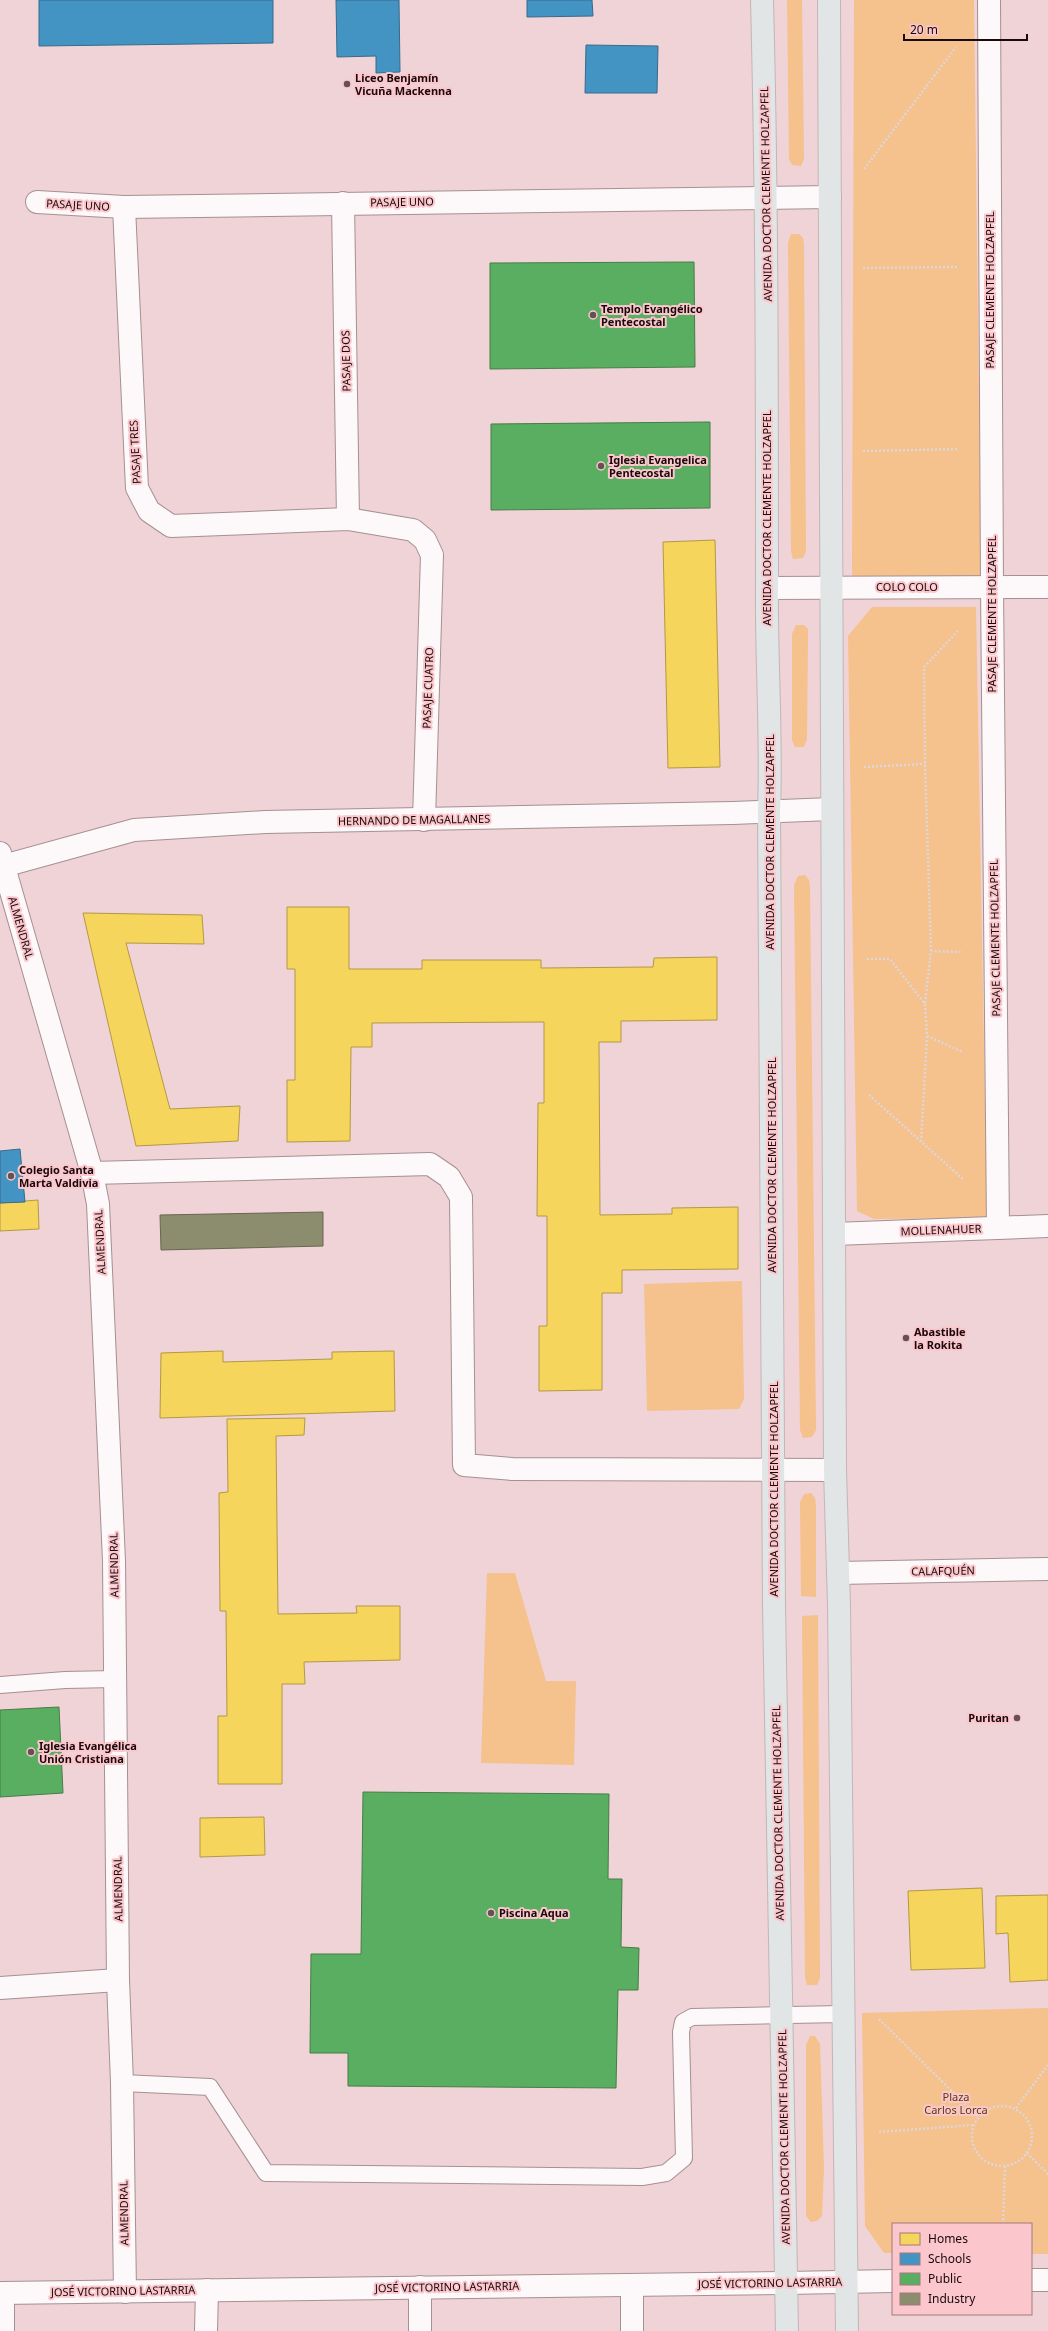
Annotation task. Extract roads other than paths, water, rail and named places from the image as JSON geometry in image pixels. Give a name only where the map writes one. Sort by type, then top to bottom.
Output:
[{"type":"main road","name":"AVENIDA DOCTOR CLEMENTE HOLZAPFEL","points":[[762,0],[767,197],[766,588],[771,768],[769,811],[774,1606],[787,2331]]},
{"type":"main road","points":[[829,0],[835,1470],[838,1573],[847,2331]]},
{"type":"street","name":"PASAJE CLEMENTE HOLZAPFEL","points":[[989,1],[994,952],[998,1228]]},
{"type":"street","points":[[767,197],[830,197]]},
{"type":"street","name":"PASAJE UNO","points":[[37,202],[124,207],[767,197]]},
{"type":"street","name":"PASAJE DOS","points":[[343,203],[348,519]]},
{"type":"street","name":"PASAJE TRES","points":[[124,207],[137,488],[149,511],[171,526],[348,519],[413,530],[425,540],[432,555]]},
{"type":"street","name":"PASAJE CUATRO","points":[[424,820],[432,555]]},
{"type":"street","name":"COLO COLO","points":[[766,588],[1048,587]]},
{"type":"street","name":"HERNANDO DE MAGALLANES","points":[[1,862],[134,830],[265,822],[424,820],[832,809]]},
{"type":"street","name":"ALMENDRAL","points":[[1,862],[92,1173],[98,1204],[114,1553],[118,1980],[122,2083],[125,2292]]},
{"type":"street","points":[[92,1173],[430,1164],[449,1177],[461,1197],[464,1465],[512,1469],[835,1470]]},
{"type":"street","name":"MOLLENAHUER","points":[[834,1234],[1048,1226]]},
{"type":"street","name":"CALAFQUÉN","points":[[838,1573],[1048,1569]]},
{"type":"street","points":[[0,1988],[118,1980]]},
{"type":"street","points":[[1032,2280],[1048,2280]]},
{"type":"street","name":"JOSÉ VICTORINO LASTARRIA","points":[[2,2293],[420,2287],[632,2286],[892,2281]]},
{"type":"street","points":[[632,2286],[632,2331]]},
{"type":"street","points":[[420,2287],[420,2331]]},
{"type":"street","points":[[206,2331],[207,2290]]},
{"type":"street","points":[[2,2293],[3,2331]]},
{"type":"lane","points":[[0,1686],[66,1680],[115,1679]]},
{"type":"lane","points":[[122,2083],[210,2087],[266,2173],[642,2177],[666,2173],[684,2158],[681,2032],[683,2022],[692,2017],[843,2014]]},
{"type":"place","name":"Liceo Benjamín Vicuña Mackenna","points":[[347,84]]},
{"type":"place","name":"Templo Evangélico Pentecostal","points":[[593,315]]},
{"type":"place","name":"Iglesia Evangelica Pentecostal","points":[[601,466]]},
{"type":"place","name":"Colegio Santa Marta Valdivia","points":[[11,1176]]},
{"type":"place","name":"Abastible la Rokita","points":[[906,1338]]},
{"type":"place","name":"Puritan","points":[[1017,1718]]},
{"type":"place","name":"Iglesia Evangélica Unión Cristiana","points":[[31,1752]]},
{"type":"place","name":"Piscina Aqua","points":[[491,1913]]},
{"type":"park label","name":"Plaza Carlos Lorca","points":[[956,2103]]}]
